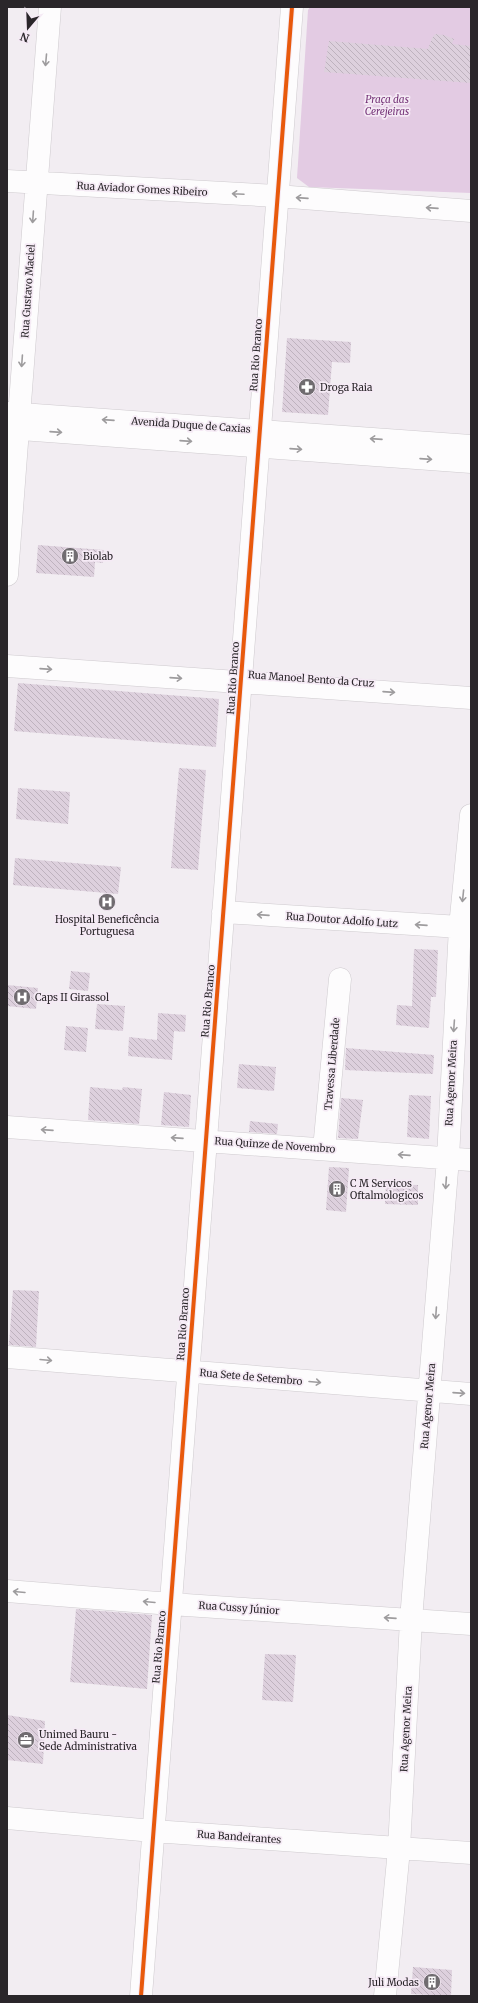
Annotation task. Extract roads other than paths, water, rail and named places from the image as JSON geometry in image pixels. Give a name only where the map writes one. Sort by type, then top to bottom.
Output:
[{"type":"street","name":"Rua Gustavo Maciel","points":[[7,575],[12,421],[36,183],[50,7]]},
{"type":"street","name":"Rua Rio Branco","points":[[141,1996],[160,1717],[171,1604],[205,1140],[241,682],[258,438],[292,7]]},
{"type":"street","name":"Rua Aviador Gomes Ribeiro","points":[[7,181],[277,196]]},
{"type":"street","points":[[277,196],[471,211]]},
{"type":"street","name":"Avenida Duque de Caxias","points":[[12,421],[258,438],[471,446]]},
{"type":"street","name":"Avenida Duque de Caxias","points":[[258,438],[471,462]]},
{"type":"street","name":"Rua Manoel Bento da Cruz","points":[[7,666],[471,698]]},
{"type":"street","name":"Rua Agenor Meira","points":[[385,1996],[399,1848],[411,1620],[448,1158],[460,927],[471,815]]},
{"type":"street","name":"Rua Doutor Adolfo Lutz","points":[[223,912],[460,927]]},
{"type":"street","name":"Travessa Liberdade","points":[[324,1149],[340,979]]},
{"type":"street","name":"Rua Quinze de Novembro","points":[[7,1127],[471,1160]]},
{"type":"street","name":"Rua Sete de Setembro","points":[[7,1357],[471,1394]]},
{"type":"street","name":"Rua Cussy Júnior","points":[[7,1591],[171,1604],[471,1624]]},
{"type":"street","name":"Rua Bandeirantes","points":[[7,1818],[153,1831],[471,1854]]},
{"type":"place","name":"Droga Raia","points":[[307,387]]},
{"type":"place","name":"Biolab","points":[[70,556]]},
{"type":"place","name":"Hospital Beneficência Portuguesa","points":[[107,902]]},
{"type":"place","name":"Caps II Girassol","points":[[22,997]]},
{"type":"place","name":"C M Servicos Oftalmologicos","points":[[337,1189]]},
{"type":"place","name":"Unimed Bauru - Sede Administrativa","points":[[26,1740]]},
{"type":"place","name":"Juli Modas","points":[[432,1982]]},
{"type":"park label","name":"Praça das Cerejeiras","points":[[387,104]]}]
